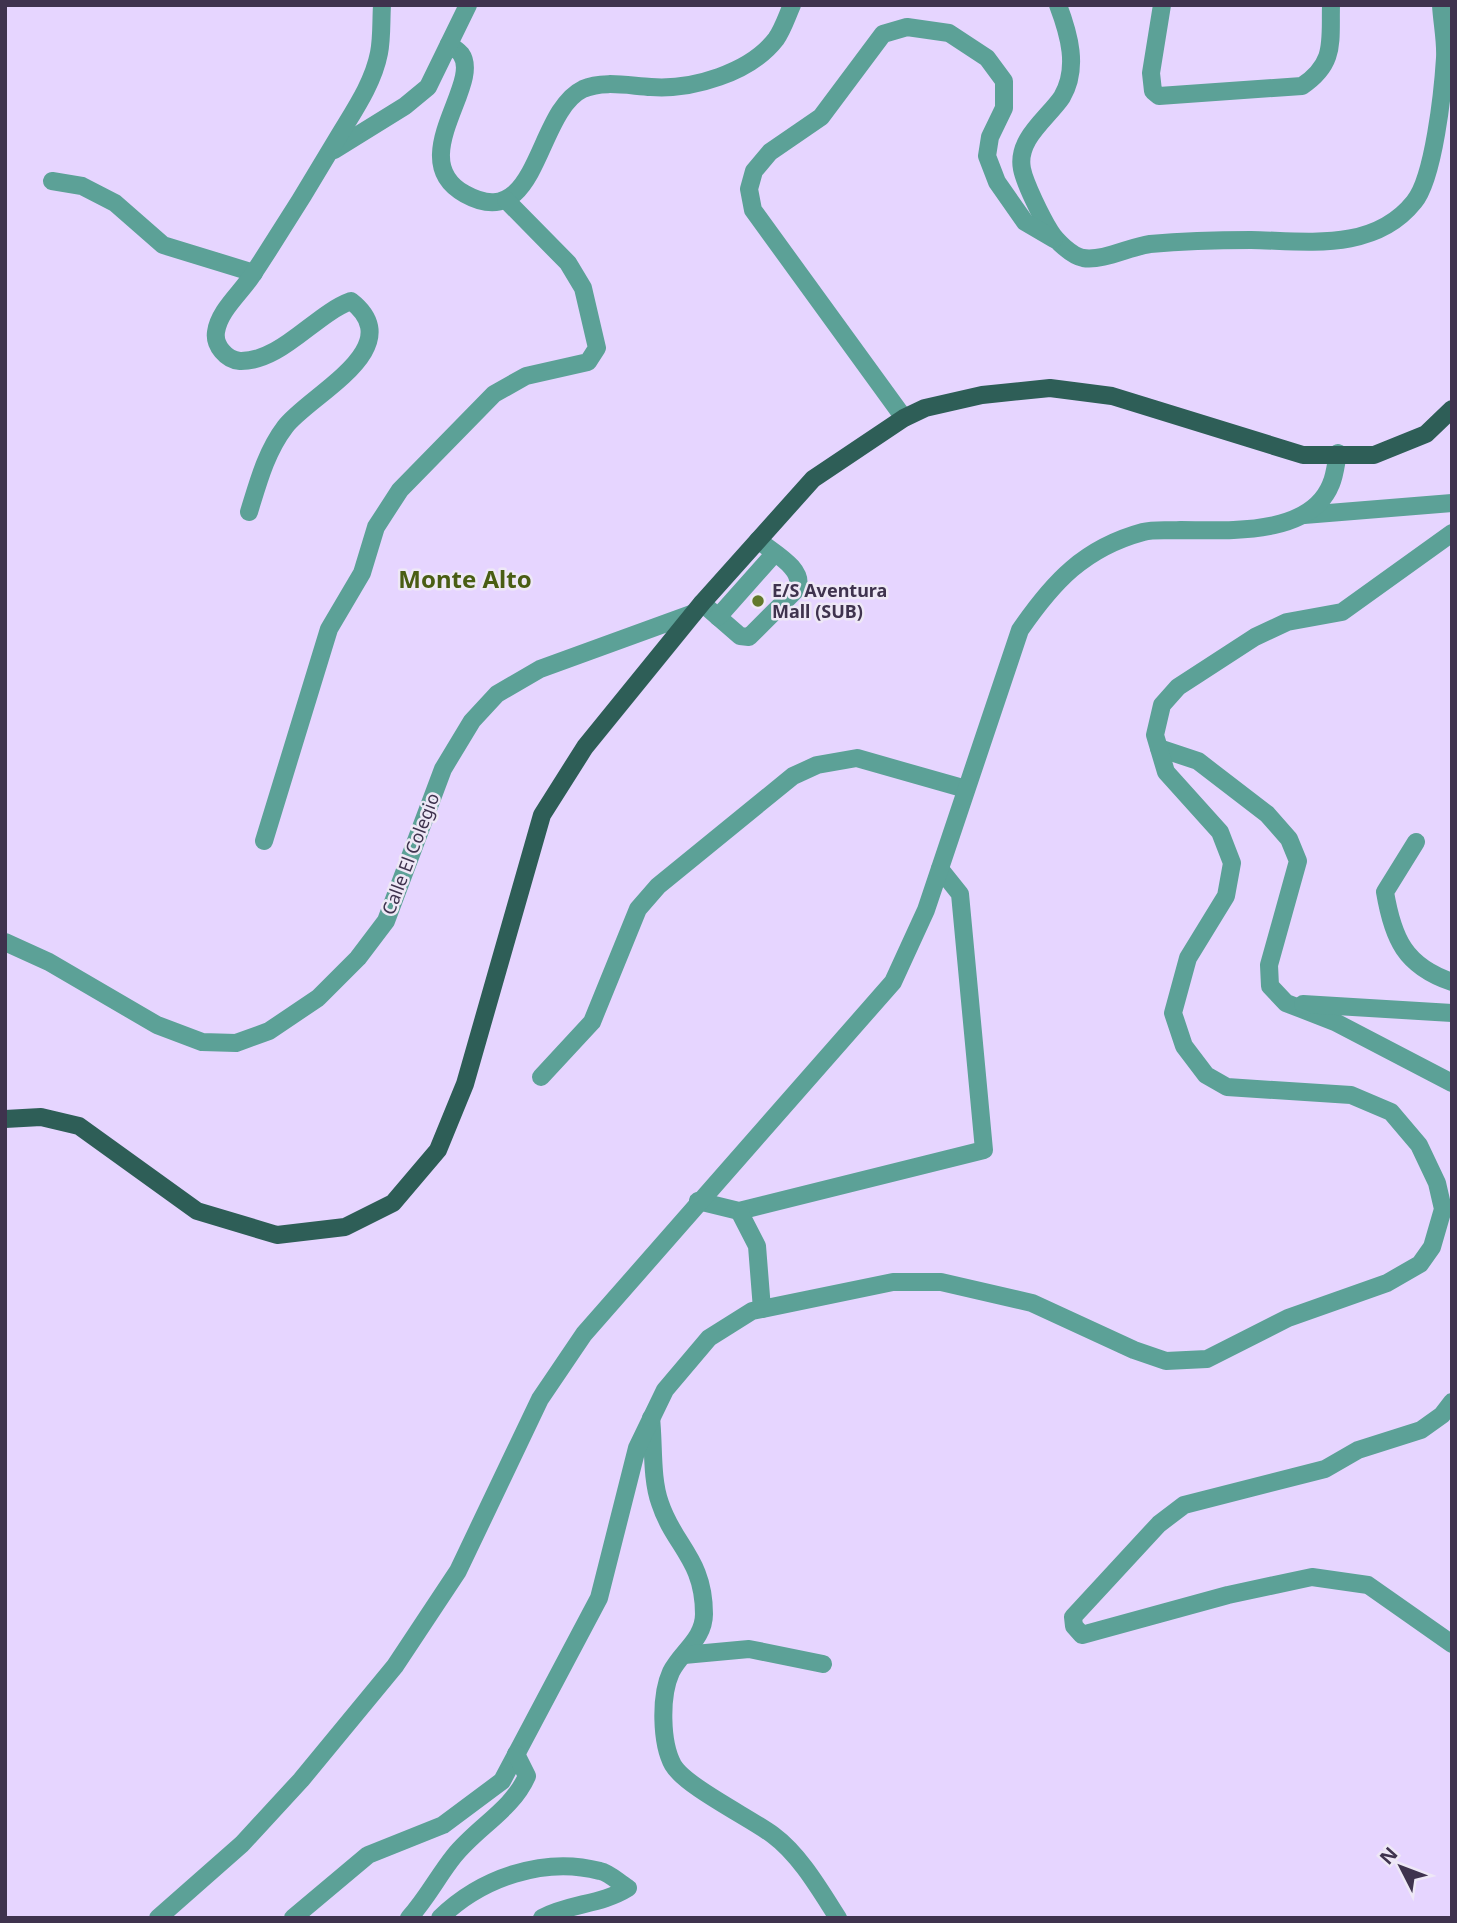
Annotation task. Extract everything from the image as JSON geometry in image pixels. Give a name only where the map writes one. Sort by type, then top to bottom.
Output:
[{"type":"main road","points":[[5,1119],[41,1117],[79,1126],[197,1211],[277,1235],[345,1227],[393,1203],[438,1150],[465,1084],[542,815],[585,747],[698,608],[813,479],[904,418],[926,408],[982,395],[1050,388],[1112,396],[1303,455],[1374,455],[1444,424],[1452,409]]},
{"type":"street","points":[[249,512],[263,466],[284,428],[309,402],[349,374],[366,347],[370,327],[360,308],[351,301],[338,306],[292,341],[259,357],[239,361],[227,356],[218,347],[216,332],[222,316],[254,273],[368,87],[379,53],[382,5]]},
{"type":"street","points":[[328,154],[405,106],[428,87],[468,5]]},
{"type":"street","points":[[449,44],[462,55],[466,72],[445,129],[441,158],[447,178],[464,193],[487,203],[506,200],[526,184],[564,105],[582,89],[601,84],[666,88],[721,77],[754,58],[776,39],[792,5]]},
{"type":"street","points":[[1058,5],[1070,36],[1071,68],[1062,96],[1034,128],[1023,151],[1021,168],[1051,233],[1063,244]]},
{"type":"street","points":[[1162,5],[1151,73],[1153,92],[1159,96],[1302,86],[1319,75],[1329,59],[1331,5]]},
{"type":"street","points":[[904,418],[753,210],[749,189],[754,171],[821,117],[883,34],[907,27],[949,33],[987,58],[1004,82],[1004,108],[990,137],[987,156],[997,182],[1026,222],[1083,258],[1149,244],[1249,240],[1327,243],[1359,237],[1393,220],[1414,202],[1428,178],[1445,58],[1441,5]]},
{"type":"street","points":[[52,181],[82,186],[115,203],[163,245],[254,273]]},
{"type":"street","points":[[264,841],[329,629],[362,573],[376,527],[400,490],[494,394],[526,376],[588,362],[597,348],[583,288],[573,271],[506,200]]},
{"type":"street","points":[[1304,515],[1319,502],[1331,485],[1338,453]]},
{"type":"street","points":[[158,1918],[242,1844],[301,1780],[394,1666],[458,1571],[540,1399],[584,1334],[698,1200],[893,982],[926,910],[1020,629],[1064,573],[1108,545],[1145,531],[1262,529],[1304,515],[1452,503]]},
{"type":"street","points":[[293,1918],[368,1855],[443,1825],[502,1781],[599,1598],[637,1448],[665,1390],[709,1338],[752,1311],[893,1282],[941,1282],[1032,1303],[1134,1350],[1166,1361],[1207,1359],[1288,1318],[1387,1283],[1420,1264],[1432,1247],[1443,1209],[1437,1184],[1419,1145],[1391,1112],[1351,1095],[1227,1087],[1206,1075],[1184,1046],[1174,1013],[1179,990],[1188,958],[1226,896],[1232,863],[1220,832],[1166,772],[1155,735],[1161,705],[1178,687],[1255,638],[1287,622],[1342,612],[1452,533]]},
{"type":"street","points":[[698,608],[718,617],[740,636],[748,637],[797,589],[800,583],[798,573],[758,540]]},
{"type":"street","points":[[718,617],[774,554]]},
{"type":"street","name":"Calle El Colegio","points":[[5,942],[49,962],[157,1025],[202,1042],[236,1043],[269,1031],[318,998],[358,958],[386,921],[443,769],[472,721],[497,694],[540,669],[698,608]]},
{"type":"street","points":[[1159,748],[1198,761],[1267,814],[1289,839],[1298,861],[1269,964],[1270,986],[1286,1003],[1335,1022],[1452,1083]]},
{"type":"street","points":[[541,1077],[592,1022],[638,909],[657,886],[793,776],[817,765],[857,758],[966,789]]},
{"type":"street","points":[[1416,842],[1385,892],[1390,921],[1408,958],[1434,975],[1452,982]]},
{"type":"street","points":[[698,1200],[739,1211],[984,1150],[960,894],[940,869]]},
{"type":"street","points":[[1286,1003],[1452,1013]]},
{"type":"street","points":[[739,1211],[757,1246],[762,1309]]},
{"type":"street","points":[[1452,1402],[1421,1430],[1358,1450],[1325,1469],[1184,1505],[1159,1524],[1073,1617],[1074,1626],[1082,1635],[1228,1595],[1312,1577],[1368,1585],[1452,1644]]},
{"type":"street","points":[[651,1418],[659,1502],[698,1569],[705,1616],[696,1640],[671,1672],[665,1695],[666,1750],[675,1769],[775,1837],[813,1879],[838,1918]]},
{"type":"street","points":[[1432,1422],[1452,1419]]},
{"type":"street","points":[[684,1655],[749,1649],[823,1664]]},
{"type":"street","points":[[409,1918],[427,1898],[454,1855],[519,1794],[527,1776],[516,1754]]},
{"type":"street","points":[[440,1918],[495,1879],[556,1865],[603,1871],[628,1888],[612,1898],[559,1909],[542,1918]]},
{"type":"place","name":"E/S Aventura Mall (SUB)","points":[[758,601]]},
{"type":"district","name":"Monte Alto","points":[[465,580]]}]
